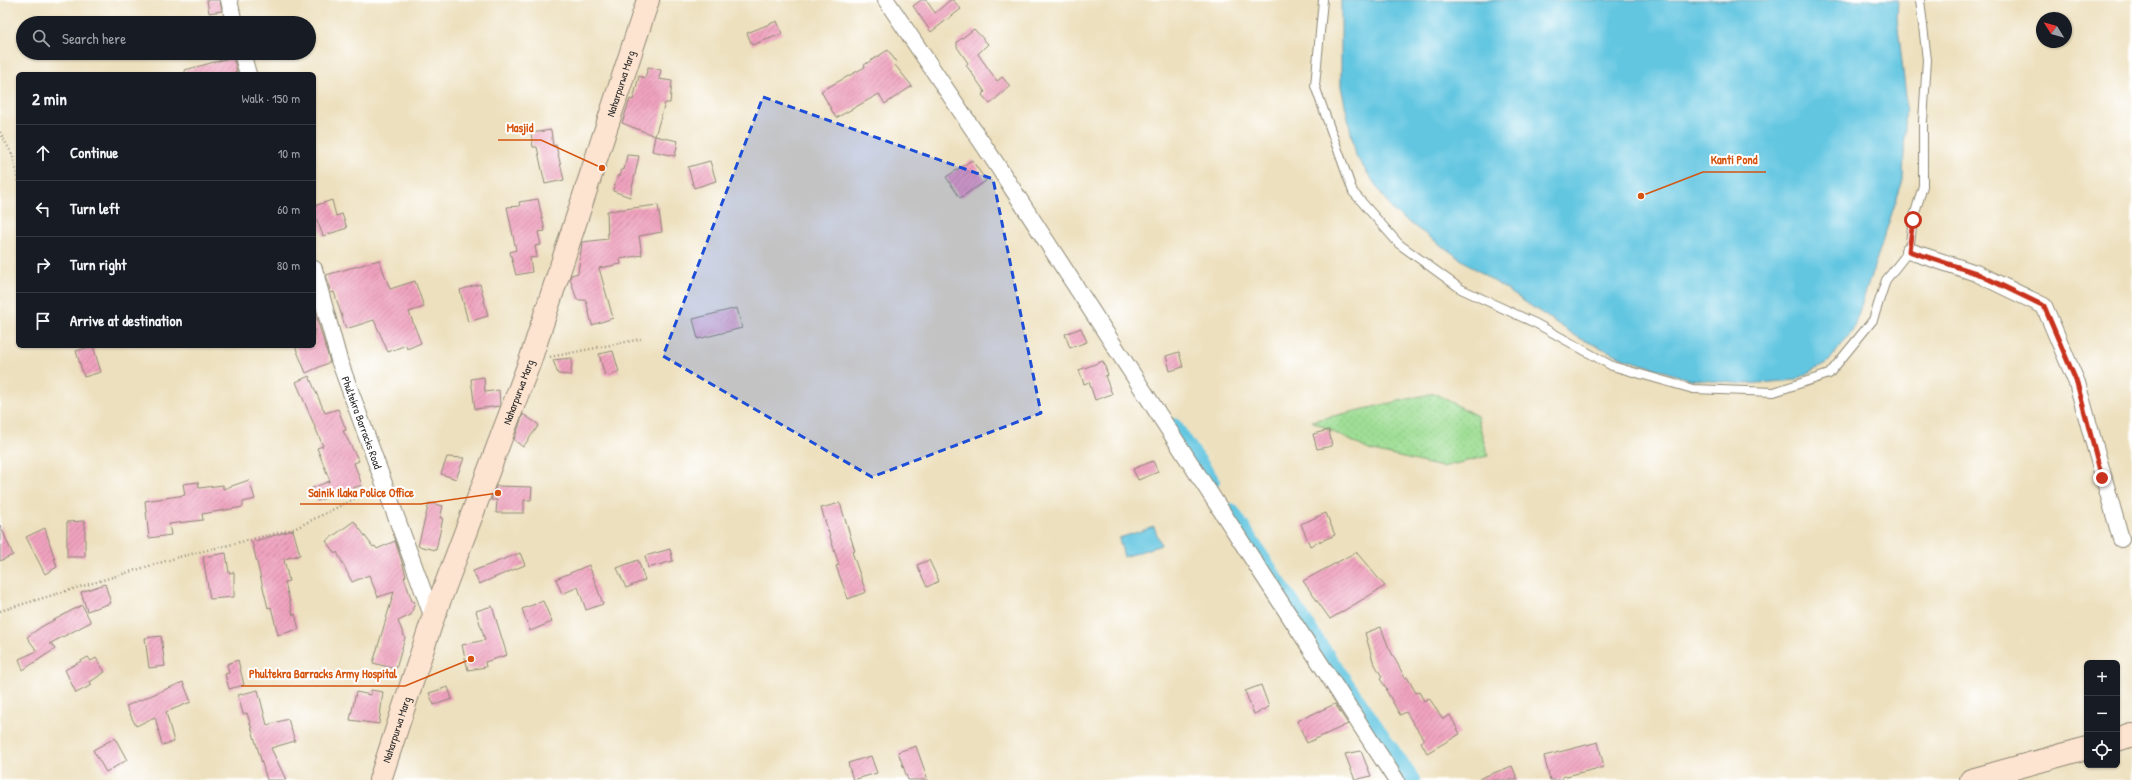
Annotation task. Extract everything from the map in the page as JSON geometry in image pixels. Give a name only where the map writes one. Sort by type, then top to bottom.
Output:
[{"type":"main road","name":"Naharpurwa Marg","points":[[380,780],[433,618],[530,361],[648,0]]},
{"type":"main road","points":[[2120,739],[2132,735]]},
{"type":"main road","points":[[1971,780],[2084,749]]},
{"type":"street","points":[[229,0],[232,16]]},
{"type":"street","points":[[886,0],[995,162],[1396,780]]},
{"type":"street","points":[[244,60],[247,72]]},
{"type":"street","points":[[1909,251],[1976,273],[2044,306],[2077,383],[2121,539]]},
{"type":"street","name":"Phultekra Barracks Road","points":[[316,276],[339,360],[433,618]]},
{"type":"lane","points":[[1323,0],[1315,86],[1352,192],[1399,244],[1461,289],[1537,324],[1612,366],[1693,389],[1766,392],[1774,392],[1829,374],[1873,320],[1886,280],[1909,251],[1913,220],[1923,186],[1923,121],[1927,60],[1920,0]]},
{"type":"path","points":[[0,132],[13,156],[16,172]]},
{"type":"path","points":[[530,361],[641,339]]},
{"type":"path","points":[[0,611],[179,557],[294,529],[385,484]]},
{"type":"highlighted area","points":[[763,97],[993,179],[1041,413],[872,477],[663,356]]},
{"type":"green space","points":[[1434,393],[1477,416],[1488,456],[1442,467],[1369,450],[1312,421]]},
{"type":"water","points":[[1341,0],[1898,0],[1897,18],[1906,97],[1903,180],[1853,330],[1829,361],[1796,380],[1747,384],[1688,379],[1626,359],[1579,338],[1462,260],[1394,212],[1356,156],[1341,86]]},
{"type":"water","points":[[1154,527],[1161,545],[1124,557],[1119,538]]},
{"type":"building","points":[[207,0],[220,0],[222,11],[209,13]]},
{"type":"building","points":[[921,0],[926,0],[935,13],[950,0],[953,0],[961,9],[931,32],[913,6]]},
{"type":"building","points":[[777,21],[782,34],[752,45],[747,33]]},
{"type":"building","points":[[974,29],[988,44],[978,54],[997,81],[1002,77],[1010,86],[990,104],[982,95],[985,92],[966,65],[968,63],[957,47],[957,42]]},
{"type":"building","points":[[888,50],[897,63],[895,65],[912,86],[885,104],[879,94],[836,118],[821,91],[865,67],[864,65]]},
{"type":"building","points":[[222,60],[234,60],[237,72],[185,72],[185,70]]},
{"type":"building","points":[[648,67],[661,70],[659,79],[672,81],[670,103],[665,103],[655,136],[622,123],[630,99],[633,100],[639,76],[645,78]]},
{"type":"building","points":[[551,130],[553,146],[556,145],[564,180],[545,184],[537,147],[533,147],[531,133]]},
{"type":"building","points":[[655,136],[678,141],[675,156],[652,151]]},
{"type":"building","points":[[627,155],[639,156],[630,197],[613,191],[618,175],[620,176],[622,169],[624,170]]},
{"type":"building","points":[[972,160],[986,181],[960,198],[946,177]]},
{"type":"building","points":[[710,161],[716,181],[694,188],[688,167]]},
{"type":"building","points":[[538,199],[545,231],[538,232],[541,245],[535,246],[537,257],[530,258],[532,272],[516,275],[510,252],[516,250],[507,207],[520,206],[519,202]]},
{"type":"building","points":[[332,200],[336,216],[342,214],[347,228],[323,236],[316,217],[316,205]]},
{"type":"building","points":[[658,205],[662,232],[639,236],[642,255],[620,259],[621,264],[599,268],[613,318],[592,325],[586,300],[577,300],[570,278],[571,275],[578,273],[582,242],[608,239],[607,211]]},
{"type":"building","points":[[379,260],[390,289],[415,281],[424,307],[409,312],[421,343],[407,349],[406,345],[388,352],[374,320],[346,329],[334,292],[331,293],[326,275]]},
{"type":"building","points":[[480,284],[488,316],[468,322],[460,290]]},
{"type":"building","points":[[737,308],[742,328],[698,339],[693,319]]},
{"type":"building","points":[[316,316],[330,362],[306,373],[296,348],[316,348]]},
{"type":"building","points":[[1081,328],[1087,342],[1070,348],[1065,334]]},
{"type":"building","points":[[86,348],[94,348],[101,372],[84,377],[76,351]]},
{"type":"building","points":[[613,351],[619,372],[605,376],[599,354]]},
{"type":"building","points":[[1179,352],[1183,367],[1170,371],[1166,356]]},
{"type":"building","points":[[572,358],[571,375],[558,374],[553,360]]},
{"type":"building","points":[[1103,361],[1108,375],[1105,376],[1112,394],[1095,400],[1089,382],[1084,384],[1079,370]]},
{"type":"building","points":[[309,376],[325,413],[338,409],[346,430],[343,431],[359,461],[354,463],[362,485],[317,501],[312,488],[330,481],[317,448],[323,446],[296,382]]},
{"type":"building","points":[[484,377],[485,392],[499,390],[500,406],[475,409],[471,379]]},
{"type":"building","points":[[523,414],[539,425],[523,447],[514,440]]},
{"type":"building","points":[[1329,430],[1332,446],[1317,449],[1313,434]]},
{"type":"building","points":[[447,457],[464,458],[456,479],[441,474]]},
{"type":"building","points":[[1153,461],[1158,472],[1138,480],[1133,469]]},
{"type":"building","points":[[249,480],[255,499],[243,502],[243,507],[202,514],[203,520],[169,524],[171,535],[149,538],[145,501],[185,495],[183,484],[198,482],[199,488],[223,485],[223,489]]},
{"type":"building","points":[[496,486],[532,487],[531,500],[524,500],[524,513],[496,513],[497,500],[491,500]]},
{"type":"building","points":[[429,503],[443,506],[440,518],[443,518],[436,550],[418,546]]},
{"type":"building","points":[[840,503],[855,551],[852,552],[866,592],[848,599],[836,566],[839,565],[821,508]]},
{"type":"building","points":[[1326,513],[1335,535],[1310,546],[1301,524]]},
{"type":"building","points":[[85,521],[85,557],[67,557],[67,522]]},
{"type":"building","points":[[354,521],[373,547],[375,546],[377,549],[395,541],[406,576],[404,577],[412,601],[415,602],[411,615],[398,621],[405,638],[396,669],[373,663],[394,592],[378,597],[369,575],[352,582],[337,552],[335,554],[326,541]]},
{"type":"building","points":[[0,525],[13,555],[0,561]]},
{"type":"building","points":[[45,528],[57,567],[45,574],[26,537]]},
{"type":"building","points":[[293,530],[300,555],[284,559],[289,581],[285,582],[293,615],[295,614],[299,629],[278,635],[271,607],[268,608],[252,542]]},
{"type":"building","points":[[670,549],[673,561],[648,568],[645,556]]},
{"type":"building","points":[[1356,552],[1385,586],[1330,619],[1303,581]]},
{"type":"building","points":[[226,553],[229,573],[234,572],[234,597],[210,599],[203,557]]},
{"type":"building","points":[[520,553],[525,565],[479,584],[473,571]]},
{"type":"building","points":[[638,560],[645,580],[626,588],[617,568]]},
{"type":"building","points":[[929,560],[939,581],[927,587],[917,565]]},
{"type":"building","points":[[589,565],[603,604],[586,610],[578,587],[562,594],[556,579]]},
{"type":"building","points":[[105,584],[111,603],[87,611],[81,592]]},
{"type":"building","points":[[543,601],[552,622],[530,631],[522,609]]},
{"type":"building","points":[[82,605],[91,622],[49,644],[52,644],[55,649],[23,670],[19,659],[37,651],[27,637],[41,627]]},
{"type":"building","points":[[492,606],[507,655],[485,662],[486,667],[468,670],[462,645],[485,640],[476,611]]},
{"type":"building","points":[[1381,627],[1388,646],[1405,678],[1407,677],[1416,693],[1419,692],[1424,701],[1429,698],[1443,719],[1450,715],[1460,734],[1427,753],[1421,742],[1424,740],[1406,712],[1400,715],[1386,690],[1387,689],[1380,679],[1382,677],[1373,661],[1365,633]]},
{"type":"building","points":[[161,636],[165,666],[149,668],[145,638]]},
{"type":"building","points":[[88,657],[91,661],[96,658],[105,672],[90,682],[92,685],[76,693],[65,670]]},
{"type":"building","points":[[238,660],[244,685],[229,689],[225,674],[229,673],[227,664]]},
{"type":"building","points":[[183,682],[191,702],[166,712],[174,742],[162,745],[155,717],[136,726],[126,706]]},
{"type":"building","points":[[1261,685],[1269,707],[1254,714],[1245,691]]},
{"type":"building","points":[[448,687],[452,699],[434,705],[429,693]]},
{"type":"building","points":[[258,690],[267,725],[288,719],[295,741],[271,748],[286,780],[267,780],[247,713],[243,714],[238,695]]},
{"type":"building","points":[[371,690],[383,692],[379,724],[350,720],[356,692],[371,695]]},
{"type":"building","points":[[1335,704],[1348,724],[1307,743],[1297,721]]},
{"type":"building","points":[[115,738],[127,760],[106,772],[93,750]]},
{"type":"building","points":[[1598,742],[1604,767],[1562,777],[1563,780],[1550,780],[1544,756]]},
{"type":"building","points":[[916,746],[928,780],[908,780],[898,752]]},
{"type":"building","points":[[1361,751],[1371,776],[1355,780],[1345,754]]},
{"type":"building","points":[[871,756],[877,773],[853,780],[848,763]]},
{"type":"building","points":[[1512,766],[1518,780],[1478,779]]},
{"type":"waterway","points":[[1174,426],[1212,481]]},
{"type":"waterway","points":[[1231,511],[1314,637],[1412,780]]},
{"type":"place","name":"Masjid","points":[[602,168]]},
{"type":"place","name":"Kanti Pond","points":[[1641,196]]},
{"type":"place","name":"Sainik Ilaka Police Office","points":[[498,493]]},
{"type":"place","name":"Phultekra Barracks Army Hospital","points":[[471,659]]},
{"type":"route","points":[[1913,220],[1909,251],[1976,273],[2044,306],[2077,383],[2102,478]]}]
